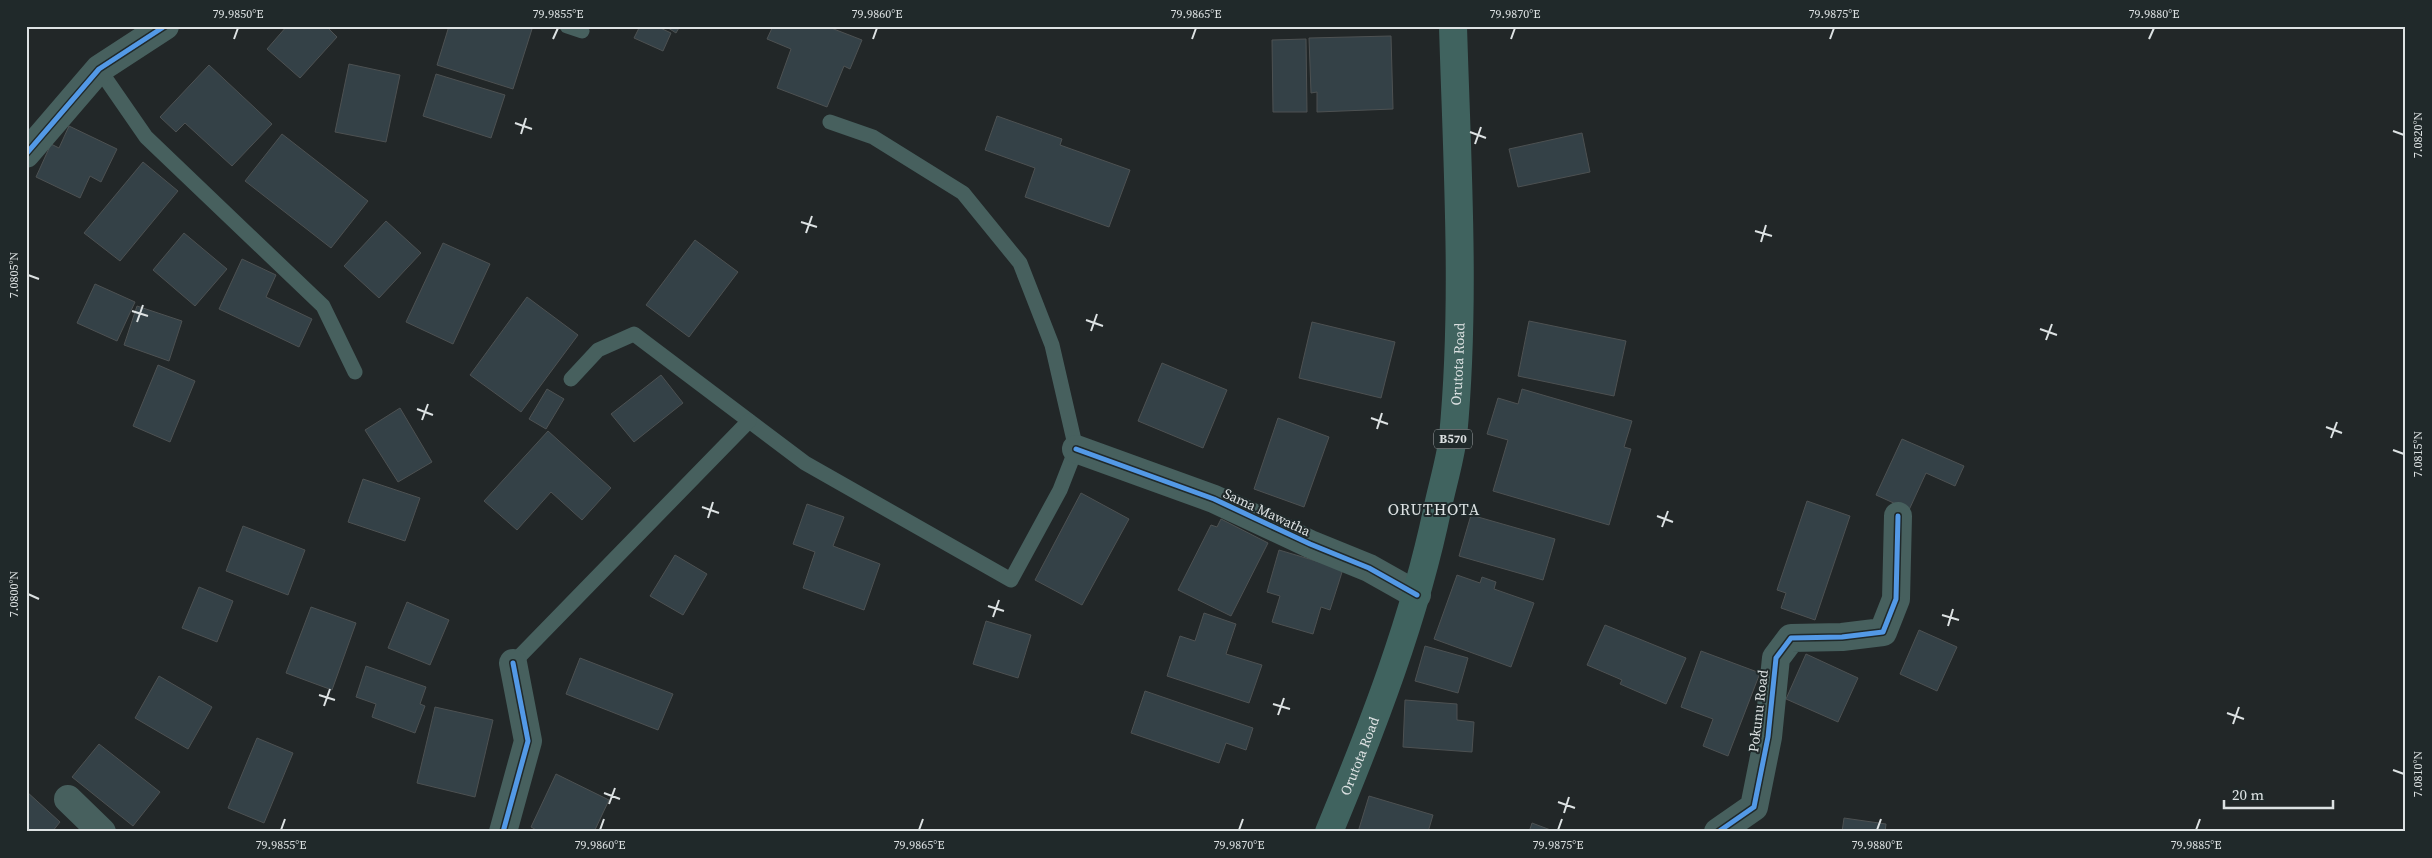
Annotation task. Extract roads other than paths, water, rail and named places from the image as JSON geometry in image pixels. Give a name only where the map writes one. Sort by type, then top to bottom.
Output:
[{"type":"main road","name":"Orutota Road","points":[[1328,832],[1385,689],[1417,595],[1427,559],[1453,439],[1459,347],[1459,238],[1454,26]]},
{"type":"street","points":[[26,154],[99,69],[166,26]]},
{"type":"street","name":"Sama Mawatha","points":[[1076,449],[1214,499],[1310,544],[1369,568],[1417,595]]},
{"type":"street","name":"Pokunu Road","points":[[1718,832],[1754,807],[1768,738],[1776,658],[1791,638],[1883,632],[1896,599],[1898,516]]},
{"type":"street","points":[[503,832],[528,740],[513,663]]},
{"type":"street","points":[[68,799],[102,832]]},
{"type":"lane","points":[[567,26],[582,31]]},
{"type":"lane","points":[[99,69],[146,137],[323,306],[355,372]]},
{"type":"lane","points":[[571,379],[598,350],[634,334],[805,463],[1012,580],[1060,490],[1076,449],[1052,345],[1020,263],[964,193],[873,137],[830,122]]},
{"type":"lane","points":[[513,663],[749,421]]},
{"type":"district","name":"ORUTHOTA","points":[[1434,509]]}]
